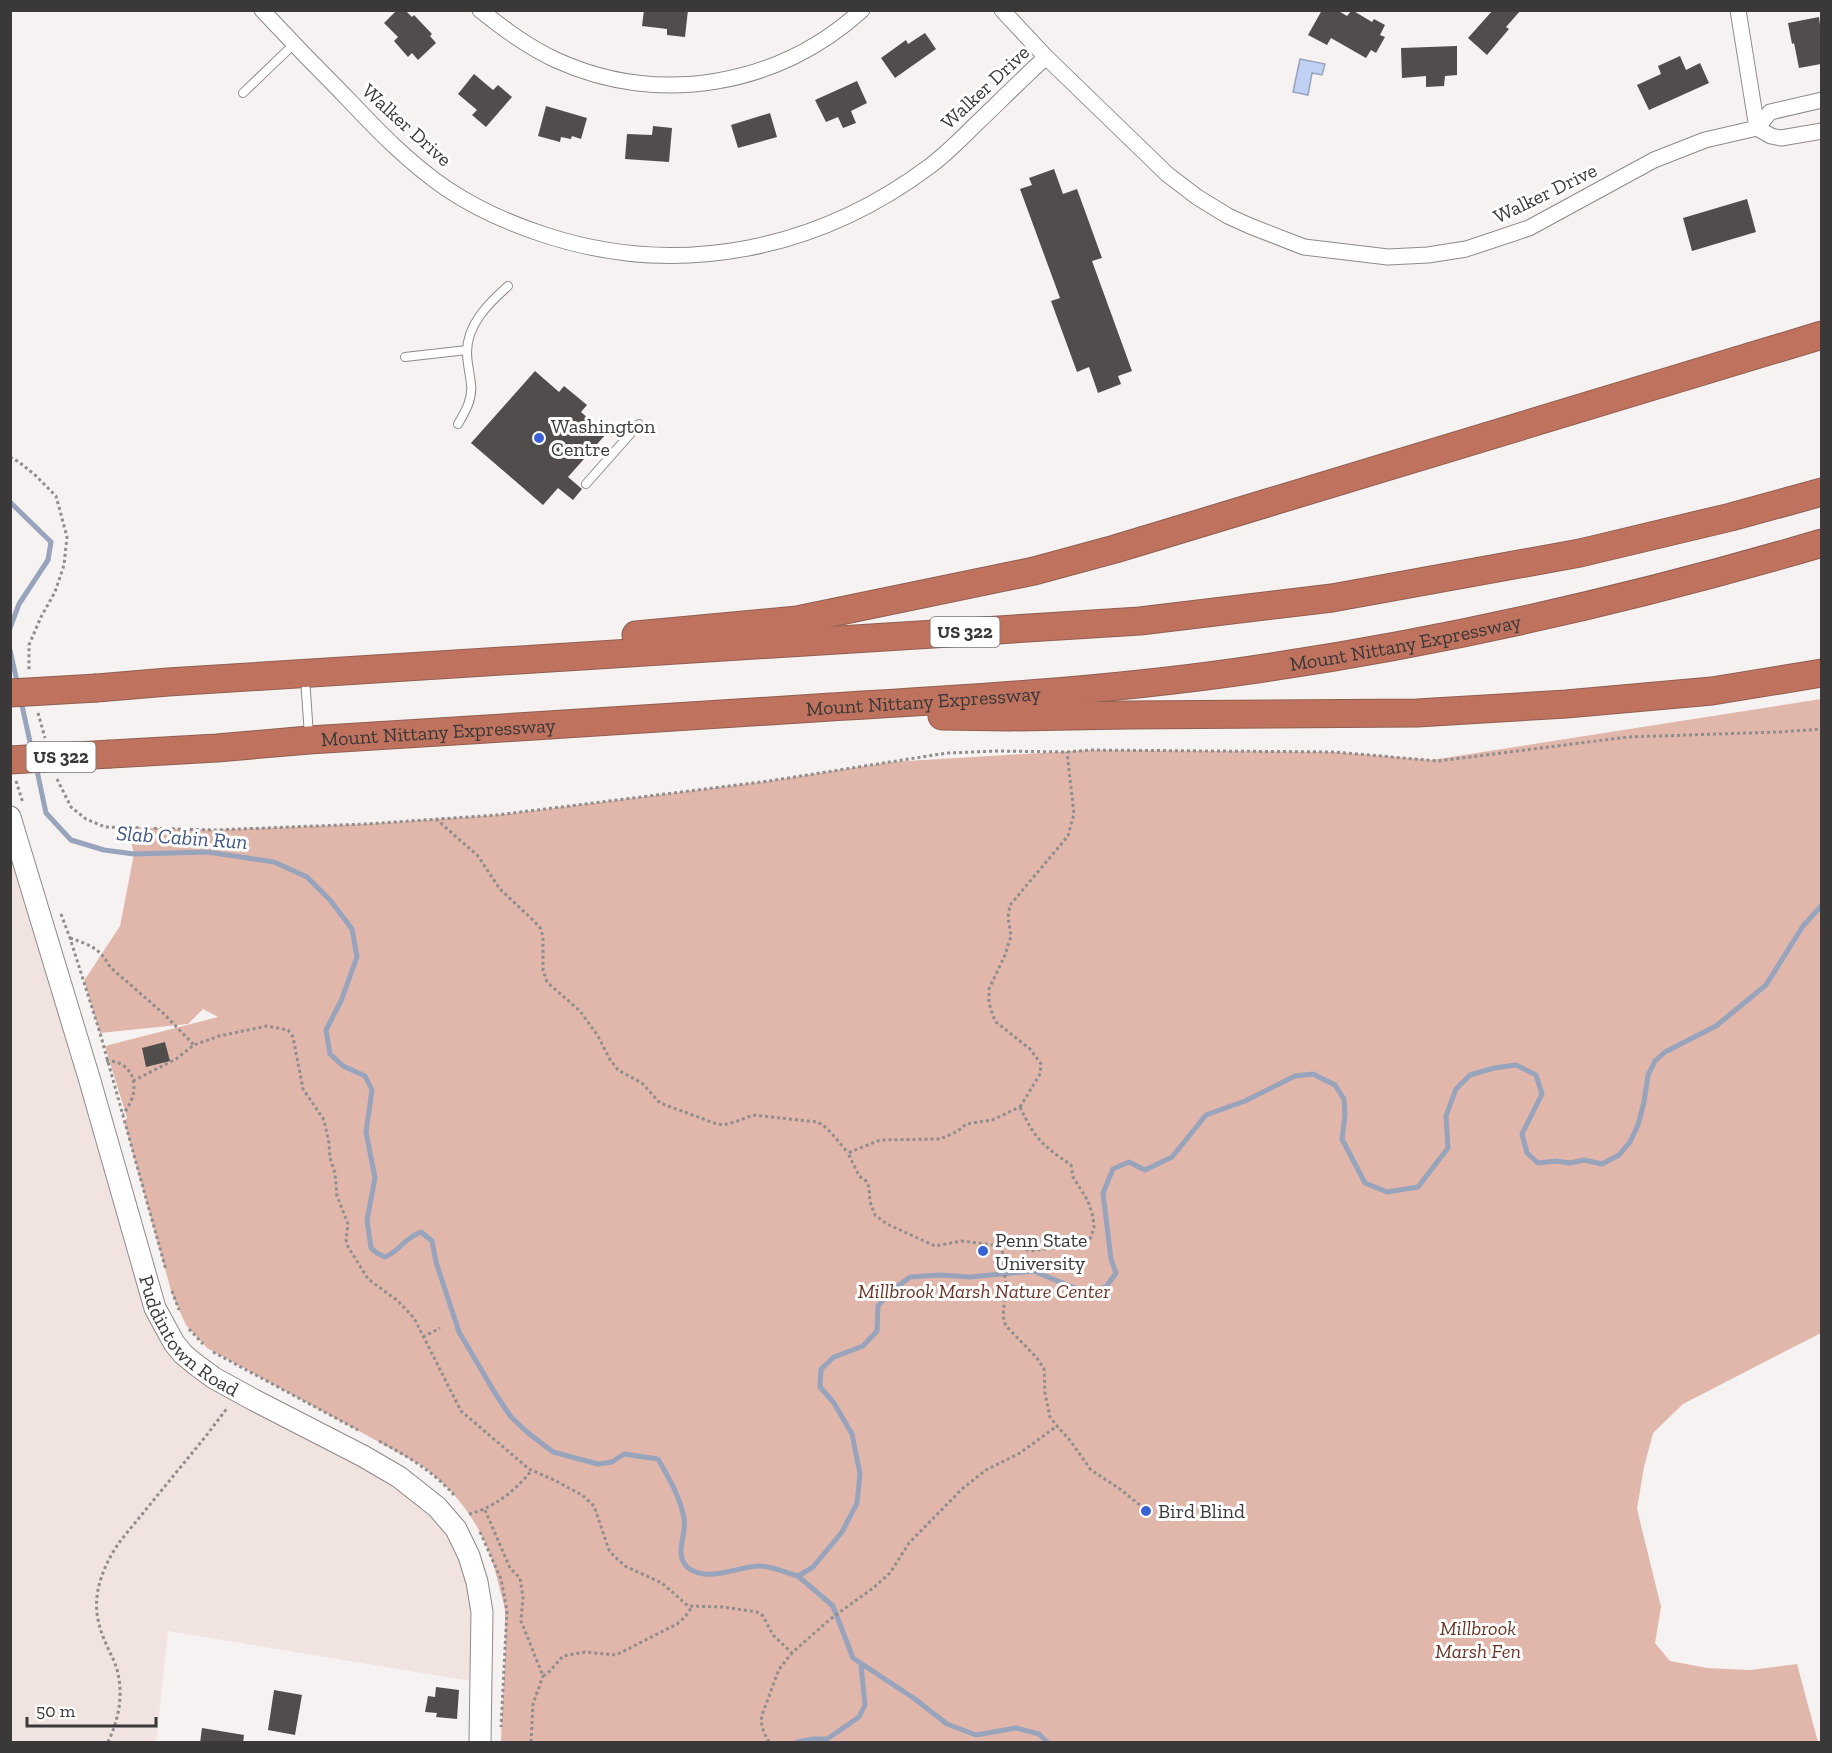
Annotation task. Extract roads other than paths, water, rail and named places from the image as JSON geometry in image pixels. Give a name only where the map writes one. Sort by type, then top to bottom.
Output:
[{"type":"highway","points":[[168,682],[307,660],[563,642],[797,620],[1023,573],[1115,549],[1821,335]]},
{"type":"highway","name":"US 322","points":[[20,687],[98,688],[1140,621],[1332,598],[1580,553],[1731,517],[1821,492]]},
{"type":"highway","name":"Mount Nittany Expressway","points":[[12,766],[111,754],[1106,688],[1234,673],[1480,631],[1615,600],[1723,572],[1821,543]]},
{"type":"highway","points":[[510,728],[660,731],[943,716],[1417,713],[1566,704],[1712,691],[1821,674]]},
{"type":"street","name":"Walker Drive","points":[[262,10],[387,140],[410,161],[448,189],[476,206],[519,226],[575,245],[644,255],[699,255],[753,248],[806,233],[869,206],[931,165],[1046,57],[1167,174],[1197,197],[1228,216],[1304,247],[1388,257],[1428,255],[1492,242],[1529,228],[1654,160],[1706,140],[1757,128],[1770,112],[1821,100]]},
{"type":"street","points":[[480,10],[521,41],[556,60],[594,74],[633,82],[674,85],[715,83],[765,69],[813,47],[846,25],[862,10]]},
{"type":"street","points":[[1002,10],[1046,57]]},
{"type":"street","points":[[1738,10],[1757,128],[1771,136],[1781,138],[1821,131]]},
{"type":"street","name":"Puddintown Road","points":[[17,812],[155,1308],[174,1343],[183,1354],[214,1378],[399,1477],[421,1492],[456,1529],[469,1556],[477,1582],[482,1612],[480,1743]]},
{"type":"lane","points":[[243,93],[294,44]]},
{"type":"lane","points":[[458,424],[467,408],[472,388],[466,351],[472,326],[489,304],[508,286]]},
{"type":"lane","points":[[405,357],[466,351]]},
{"type":"lane","points":[[586,484],[639,424]]},
{"type":"lane","points":[[305,674],[309,740]]},
{"type":"water","points":[[1300,59],[1325,64],[1322,75],[1312,73],[1308,95],[1293,92]]},
{"type":"waterway","name":"Slab Cabin Run","points":[[10,502],[51,542],[48,560],[19,604],[10,628]]},
{"type":"waterway","name":"Slab Cabin Run","points":[[10,650],[18,686]]},
{"type":"waterway","name":"Slab Cabin Run","points":[[21,701],[32,751]]},
{"type":"waterway","name":"Slab Cabin Run","points":[[36,766],[46,813],[71,840],[104,850],[134,854],[207,852],[274,862],[307,877],[330,900],[352,929],[357,957],[341,1001],[326,1030],[330,1054],[343,1066],[365,1076],[372,1090],[366,1132],[375,1178],[367,1220],[371,1248],[385,1257],[421,1232],[432,1241],[436,1262],[459,1332],[511,1417],[553,1452],[598,1464],[612,1462],[624,1454],[658,1459],[674,1488],[682,1510],[685,1524],[681,1547],[682,1558],[690,1569],[704,1574],[718,1574],[762,1566],[798,1576],[813,1567],[842,1532],[857,1503],[860,1474],[852,1434],[834,1403],[820,1387],[821,1369],[834,1357],[863,1346],[877,1331],[878,1306],[889,1293],[910,1277],[940,1275],[970,1277],[1033,1271],[1085,1292],[1106,1287],[1116,1273],[1111,1259],[1103,1193],[1113,1169],[1129,1162],[1145,1170],[1172,1157],[1206,1115],[1245,1101],[1295,1076],[1313,1074],[1335,1085],[1344,1099],[1342,1139],[1365,1183],[1387,1192],[1418,1187],[1448,1148],[1446,1116],[1456,1089],[1470,1075],[1516,1065],[1536,1075],[1542,1094],[1522,1134],[1527,1153],[1538,1163],[1556,1161],[1570,1163],[1584,1160],[1602,1164],[1619,1155],[1630,1142],[1638,1125],[1648,1075],[1655,1061],[1665,1052],[1716,1026],[1766,985],[1803,926],[1822,905]]},
{"type":"waterway","points":[[798,1576],[833,1606],[853,1658],[915,1699],[947,1724],[976,1735],[1016,1728],[1039,1734],[1047,1742]]},
{"type":"waterway","points":[[797,1742],[827,1739],[859,1717],[865,1705],[861,1665]]},
{"type":"place","name":"Washington Centre","points":[[539,438]]},
{"type":"place","name":"Penn State University","points":[[983,1251]]},
{"type":"place","name":"Bird Blind","points":[[1146,1511]]},
{"type":"park label","name":"Millbrook Marsh Nature Center","points":[[984,1291]]},
{"type":"park label","name":"Millbrook Marsh Fen","points":[[1478,1640]]}]
